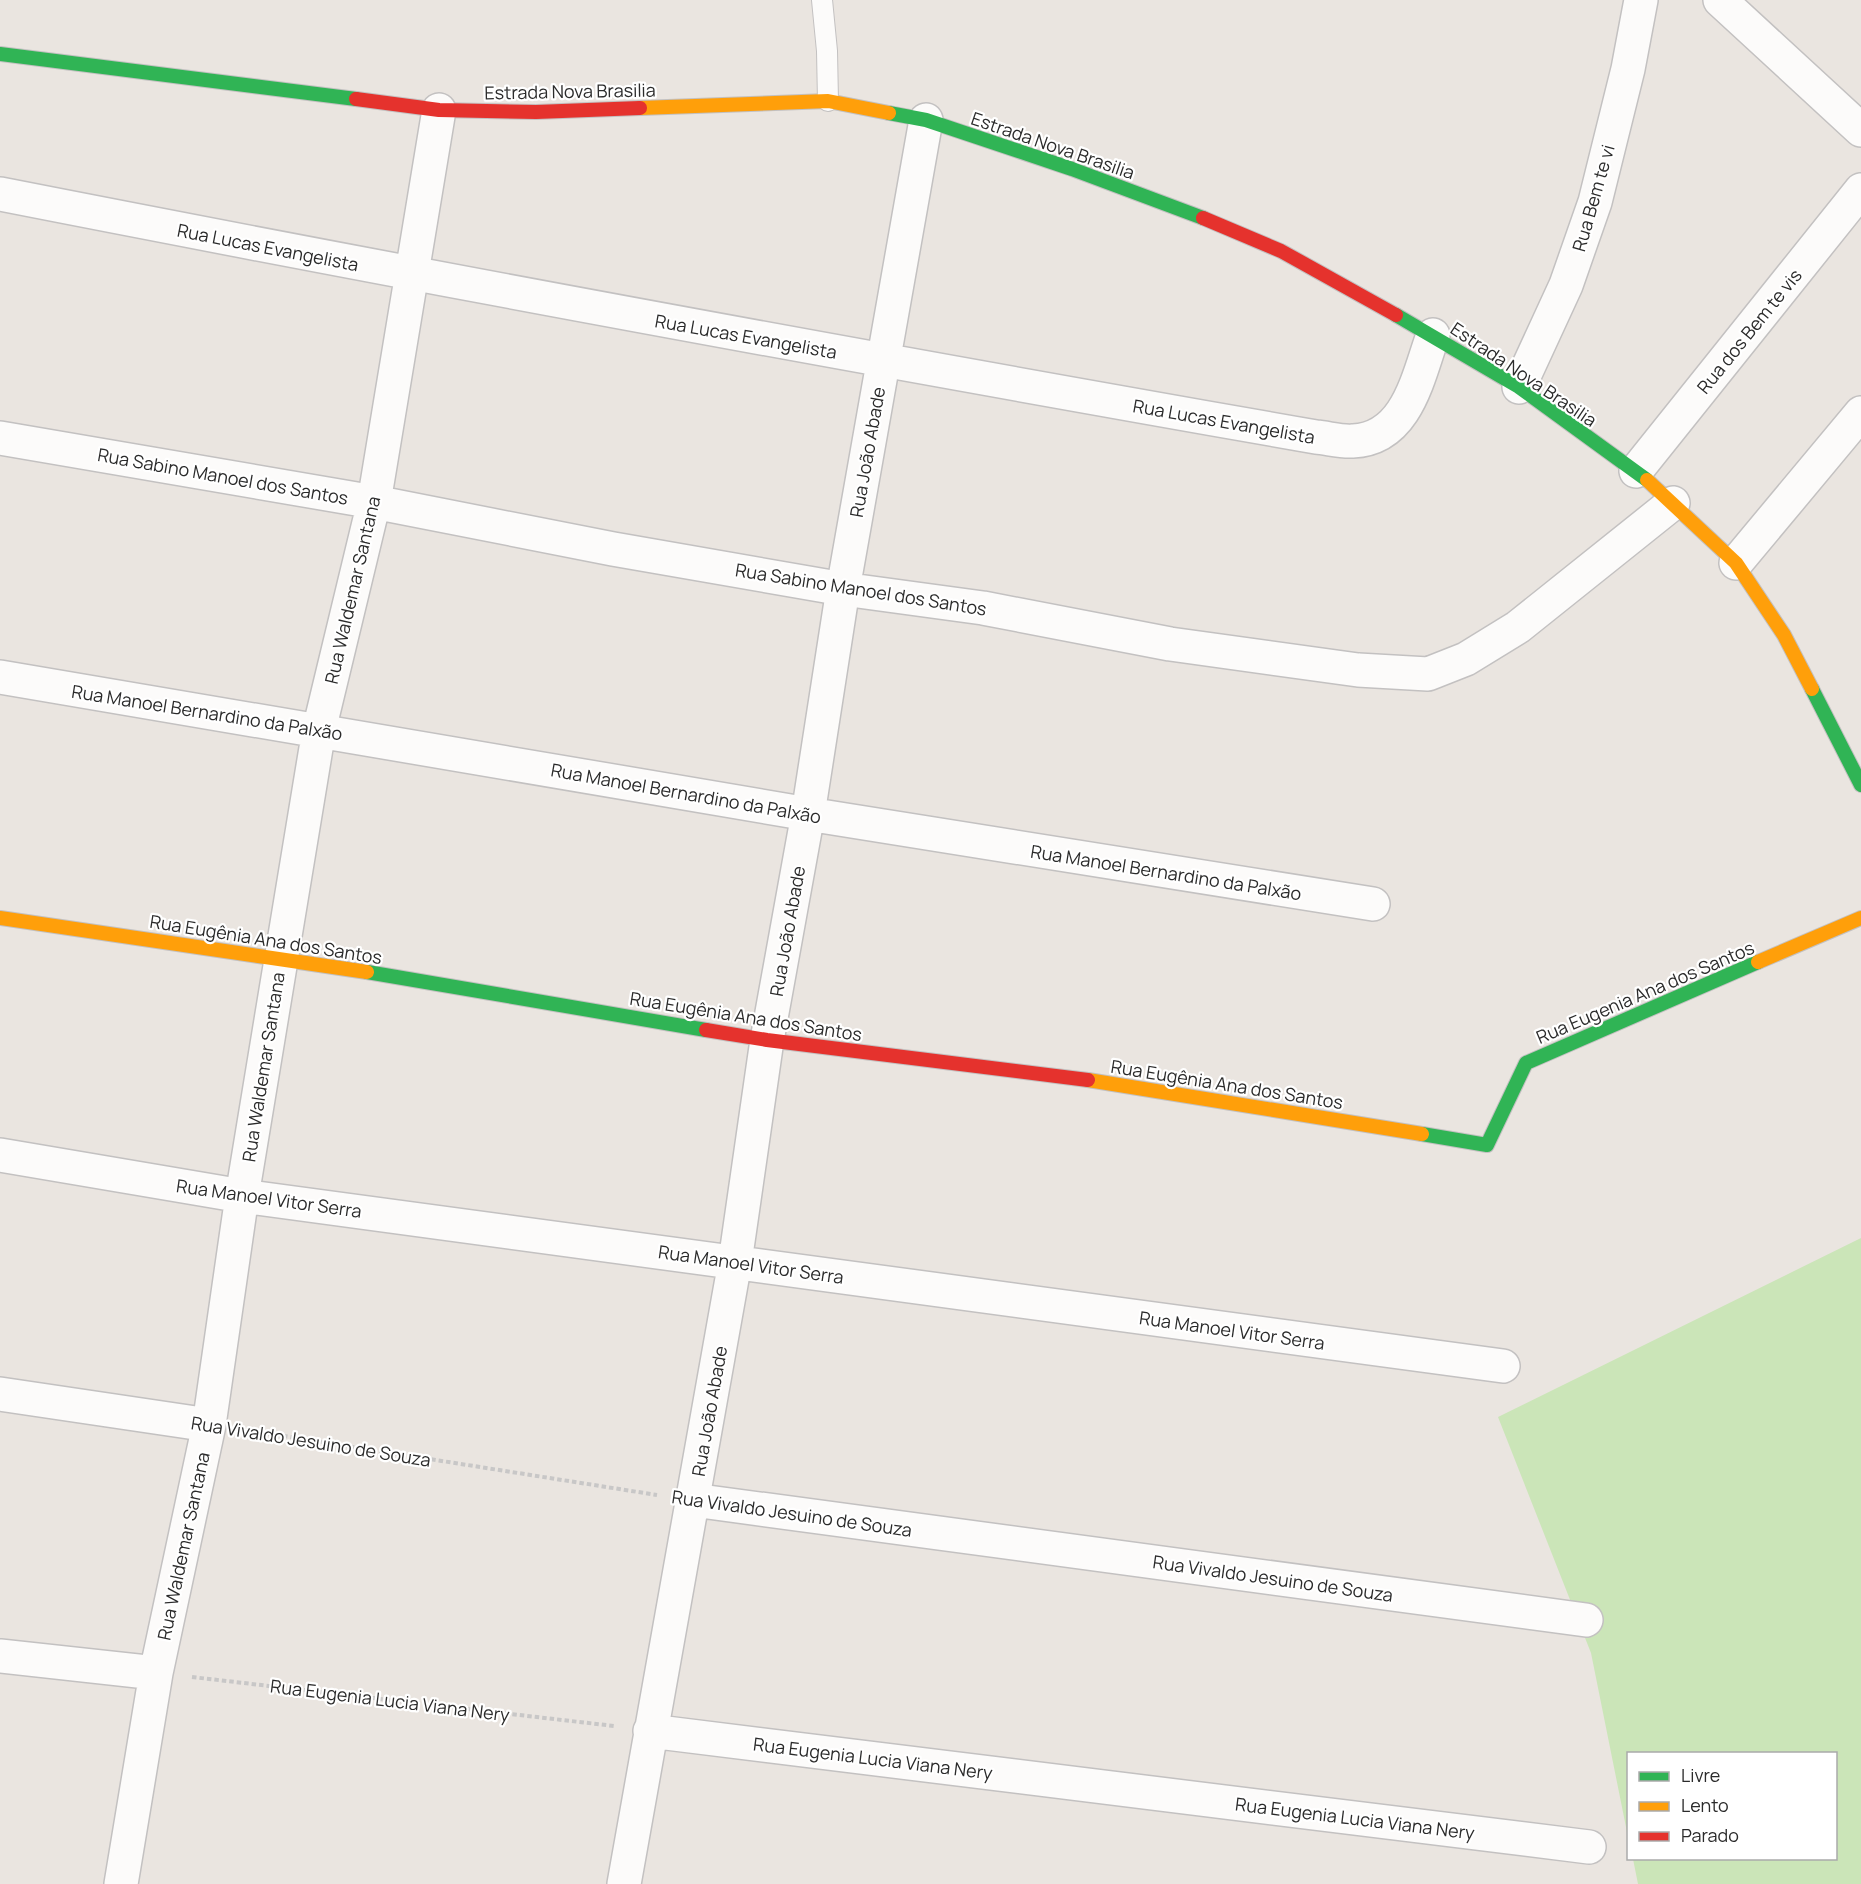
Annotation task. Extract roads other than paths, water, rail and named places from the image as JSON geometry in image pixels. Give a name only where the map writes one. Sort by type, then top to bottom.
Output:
[{"type":"street","name":"Rua Bem te vi","points":[[1519,387],[1566,285],[1595,202],[1628,69],[1641,0]]},
{"type":"street","points":[[1720,0],[1861,130]]},
{"type":"street","name":"Estrada Nova Brasilia","points":[[0,54],[439,110],[536,112],[828,101],[926,120],[1072,169],[1243,233],[1281,250],[1433,335],[1519,387],[1636,471],[1673,503],[1736,563],[1784,635],[1861,784]]},
{"type":"street","name":"Rua Waldemar Santana","points":[[121,1884],[156,1673],[209,1425],[242,1196],[319,730],[374,502],[439,110]]},
{"type":"street","name":"Rua João Abade","points":[[624,1884],[735,1262],[767,1040],[808,814],[843,590],[926,120]]},
{"type":"street","name":"Rua dos Bem te vis","points":[[1636,471],[1861,190]]},
{"type":"street","name":"Rua Lucas Evangelista","points":[[0,194],[410,275],[884,362],[1316,437],[1353,441],[1391,428],[1405,410],[1433,335]]},
{"type":"street","points":[[1736,563],[1861,413]]},
{"type":"street","name":"Rua Sabino Manoel dos Santos","points":[[0,438],[374,502],[613,549],[843,590],[983,608],[1170,645],[1358,670],[1428,674],[1466,659],[1518,627],[1673,503]]},
{"type":"street","name":"Rua Manoel Bernardino da Palxão","points":[[0,677],[808,814],[1373,904]]},
{"type":"street","name":"Rua Eugênia Ana dos Santos","points":[[0,918],[280,957],[767,1040],[1094,1081],[1487,1145]]},
{"type":"street","name":"Rua Eugenia Ana dos Santos","points":[[1487,1145],[1526,1063],[1861,918]]},
{"type":"street","name":"Rua Manoel Vitor Serra","points":[[0,1155],[242,1196],[1503,1366]]},
{"type":"street","name":"Rua Vivaldo Jesuino de Souza","points":[[0,1394],[209,1425]]},
{"type":"street","name":"Rua Vivaldo Jesuino de Souza","points":[[693,1500],[1586,1620]]},
{"type":"street","points":[[0,1656],[156,1673]]},
{"type":"street","name":"Rua Eugenia Lucia Viana Nery","points":[[650,1731],[1589,1847]]},
{"type":"lane","points":[[822,0],[827,51],[828,101]]}]
